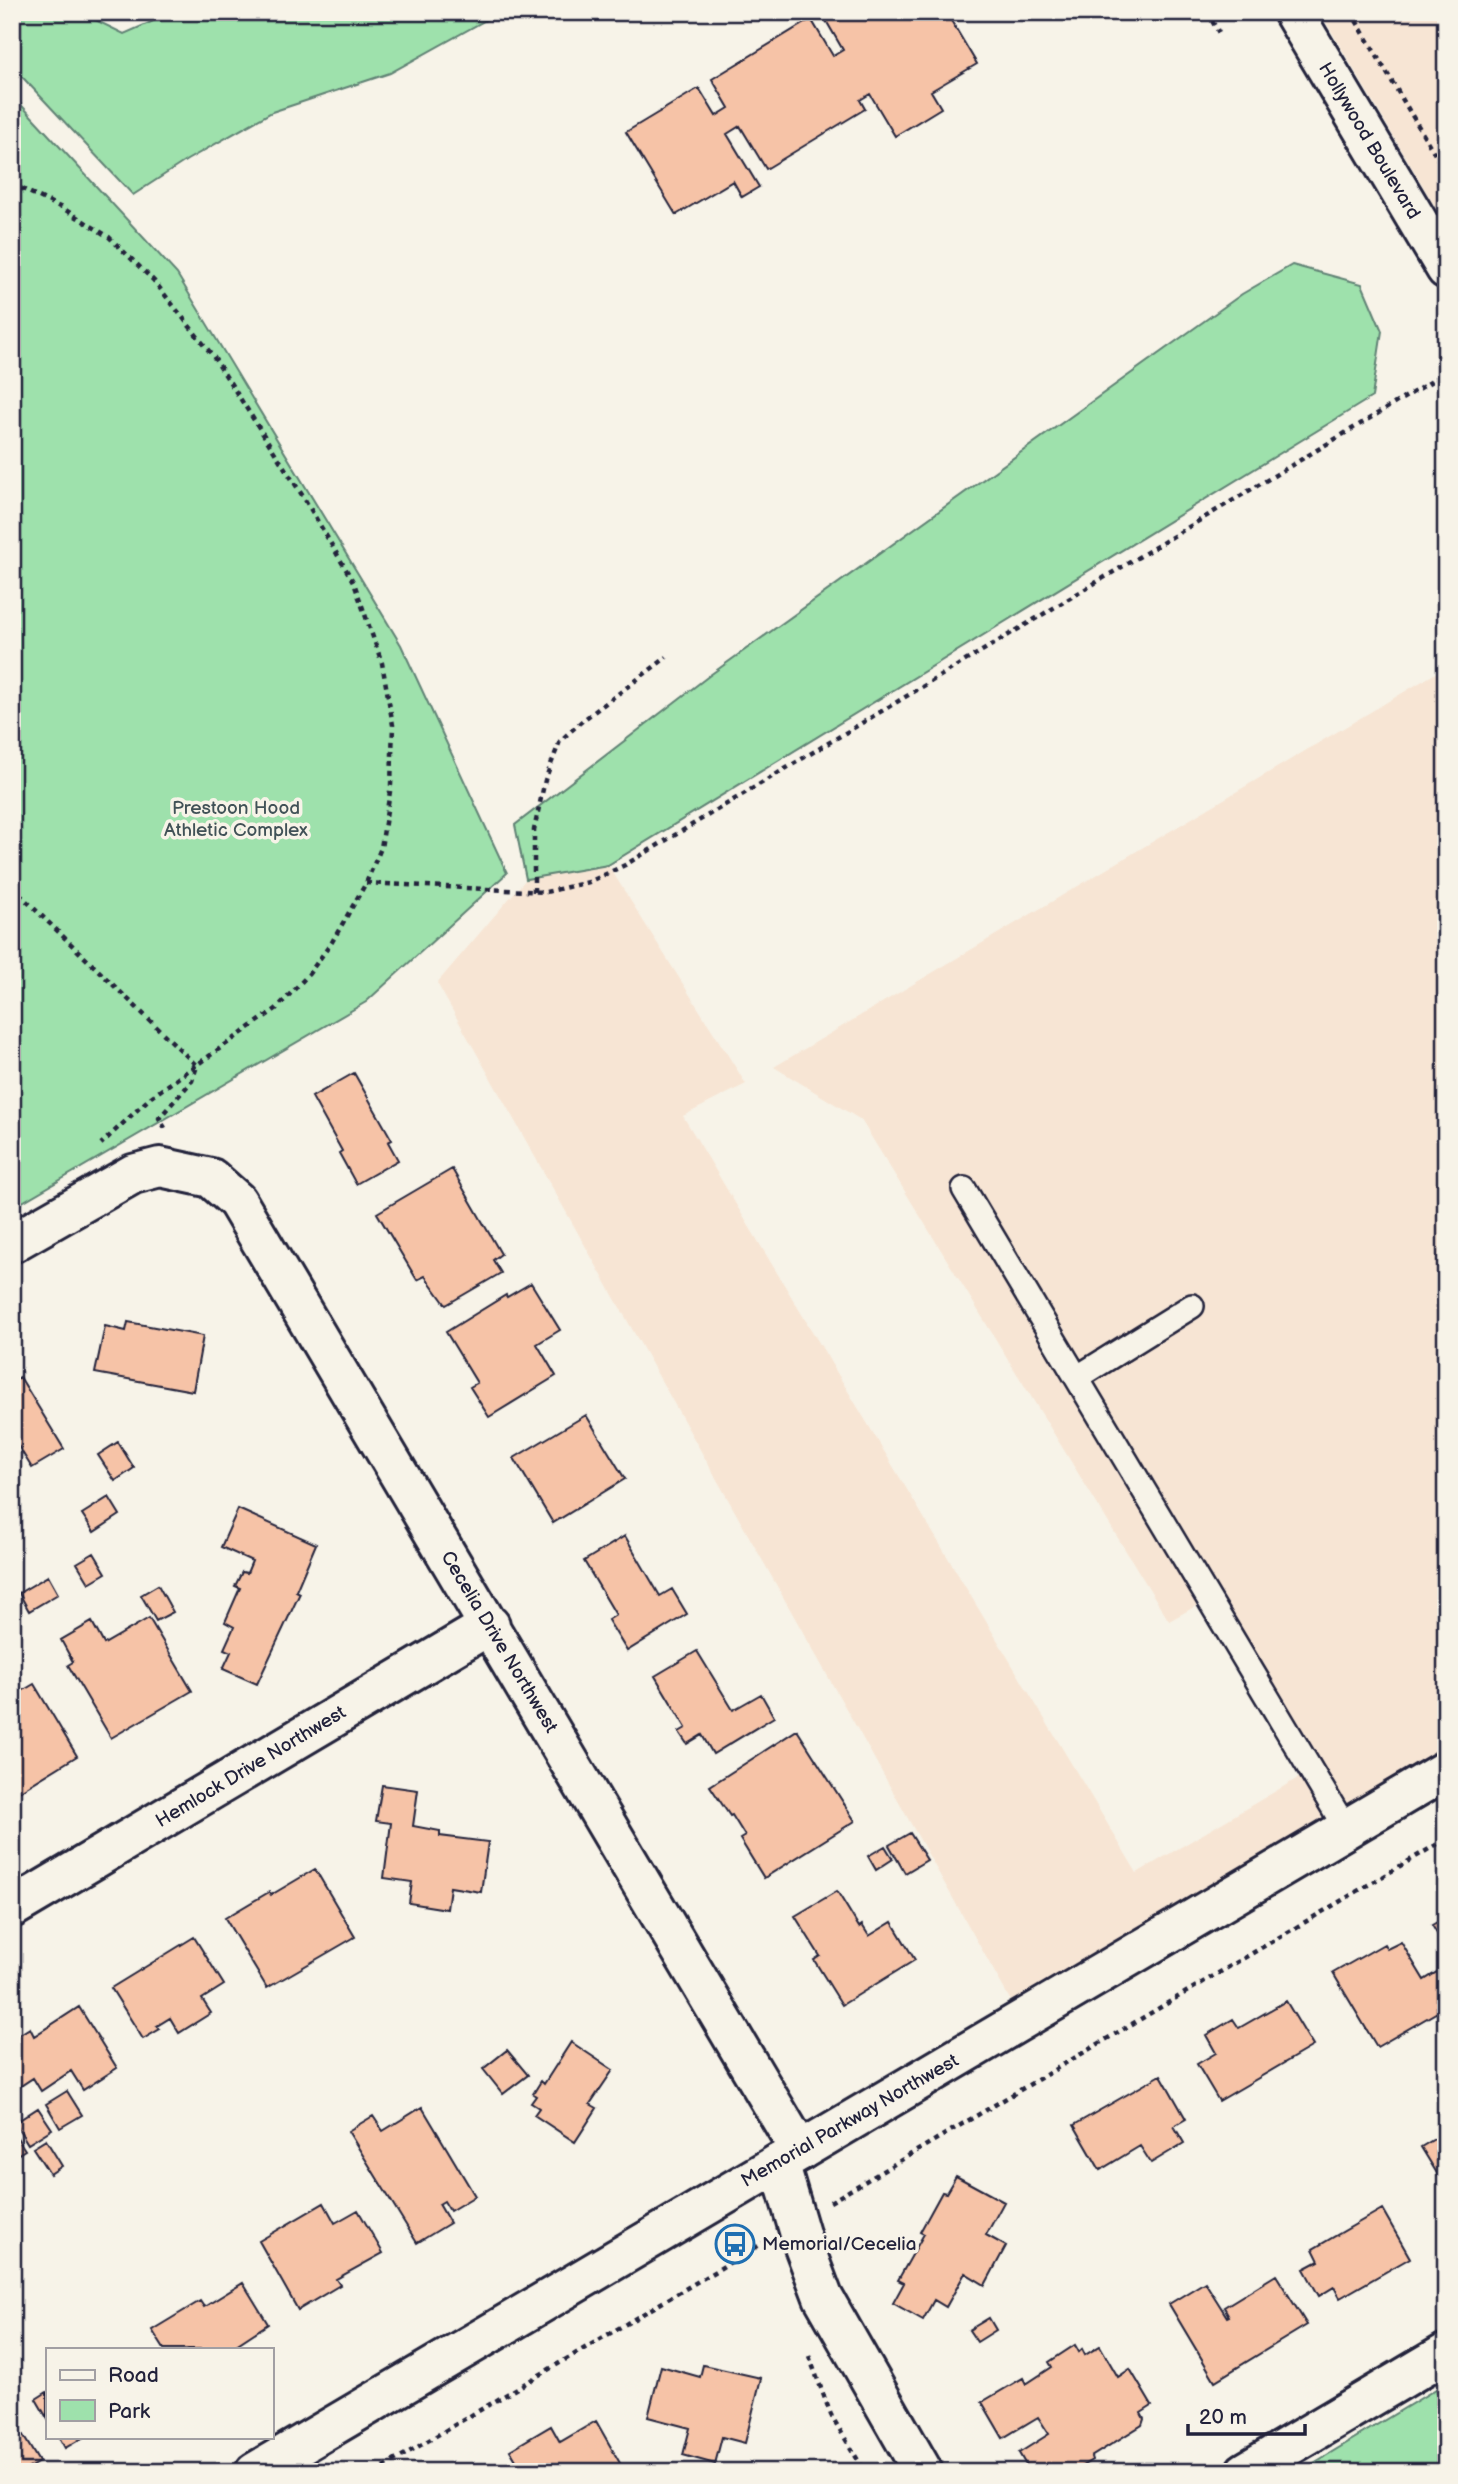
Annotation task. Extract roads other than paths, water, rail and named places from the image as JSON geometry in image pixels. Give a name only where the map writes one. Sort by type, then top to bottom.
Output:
[{"type":"street","name":"Hollywood Boulevard","points":[[1293,12],[1446,269]]},
{"type":"street","name":"Cecelia Drive Northwest","points":[[12,1243],[133,1174],[160,1167],[211,1178],[237,1201],[489,1625],[789,2157],[797,2222],[823,2297],[923,2472]]},
{"type":"street","name":"Hemlock Drive Northwest","points":[[12,1908],[489,1625]]},
{"type":"street","name":"Memorial Parkway Northwest","points":[[255,2472],[1446,1770]]},
{"type":"street","points":[[1245,2472],[1446,2353]]},
{"type":"lane","points":[[964,1189],[1346,1829]]},
{"type":"lane","points":[[1078,1377],[1192,1306]]},
{"type":"place","name":"Memorial/Cecelia","points":[[735,2244]]},
{"type":"park label","name":"Prestoon Hood Athletic Complex","points":[[236,819]]}]
